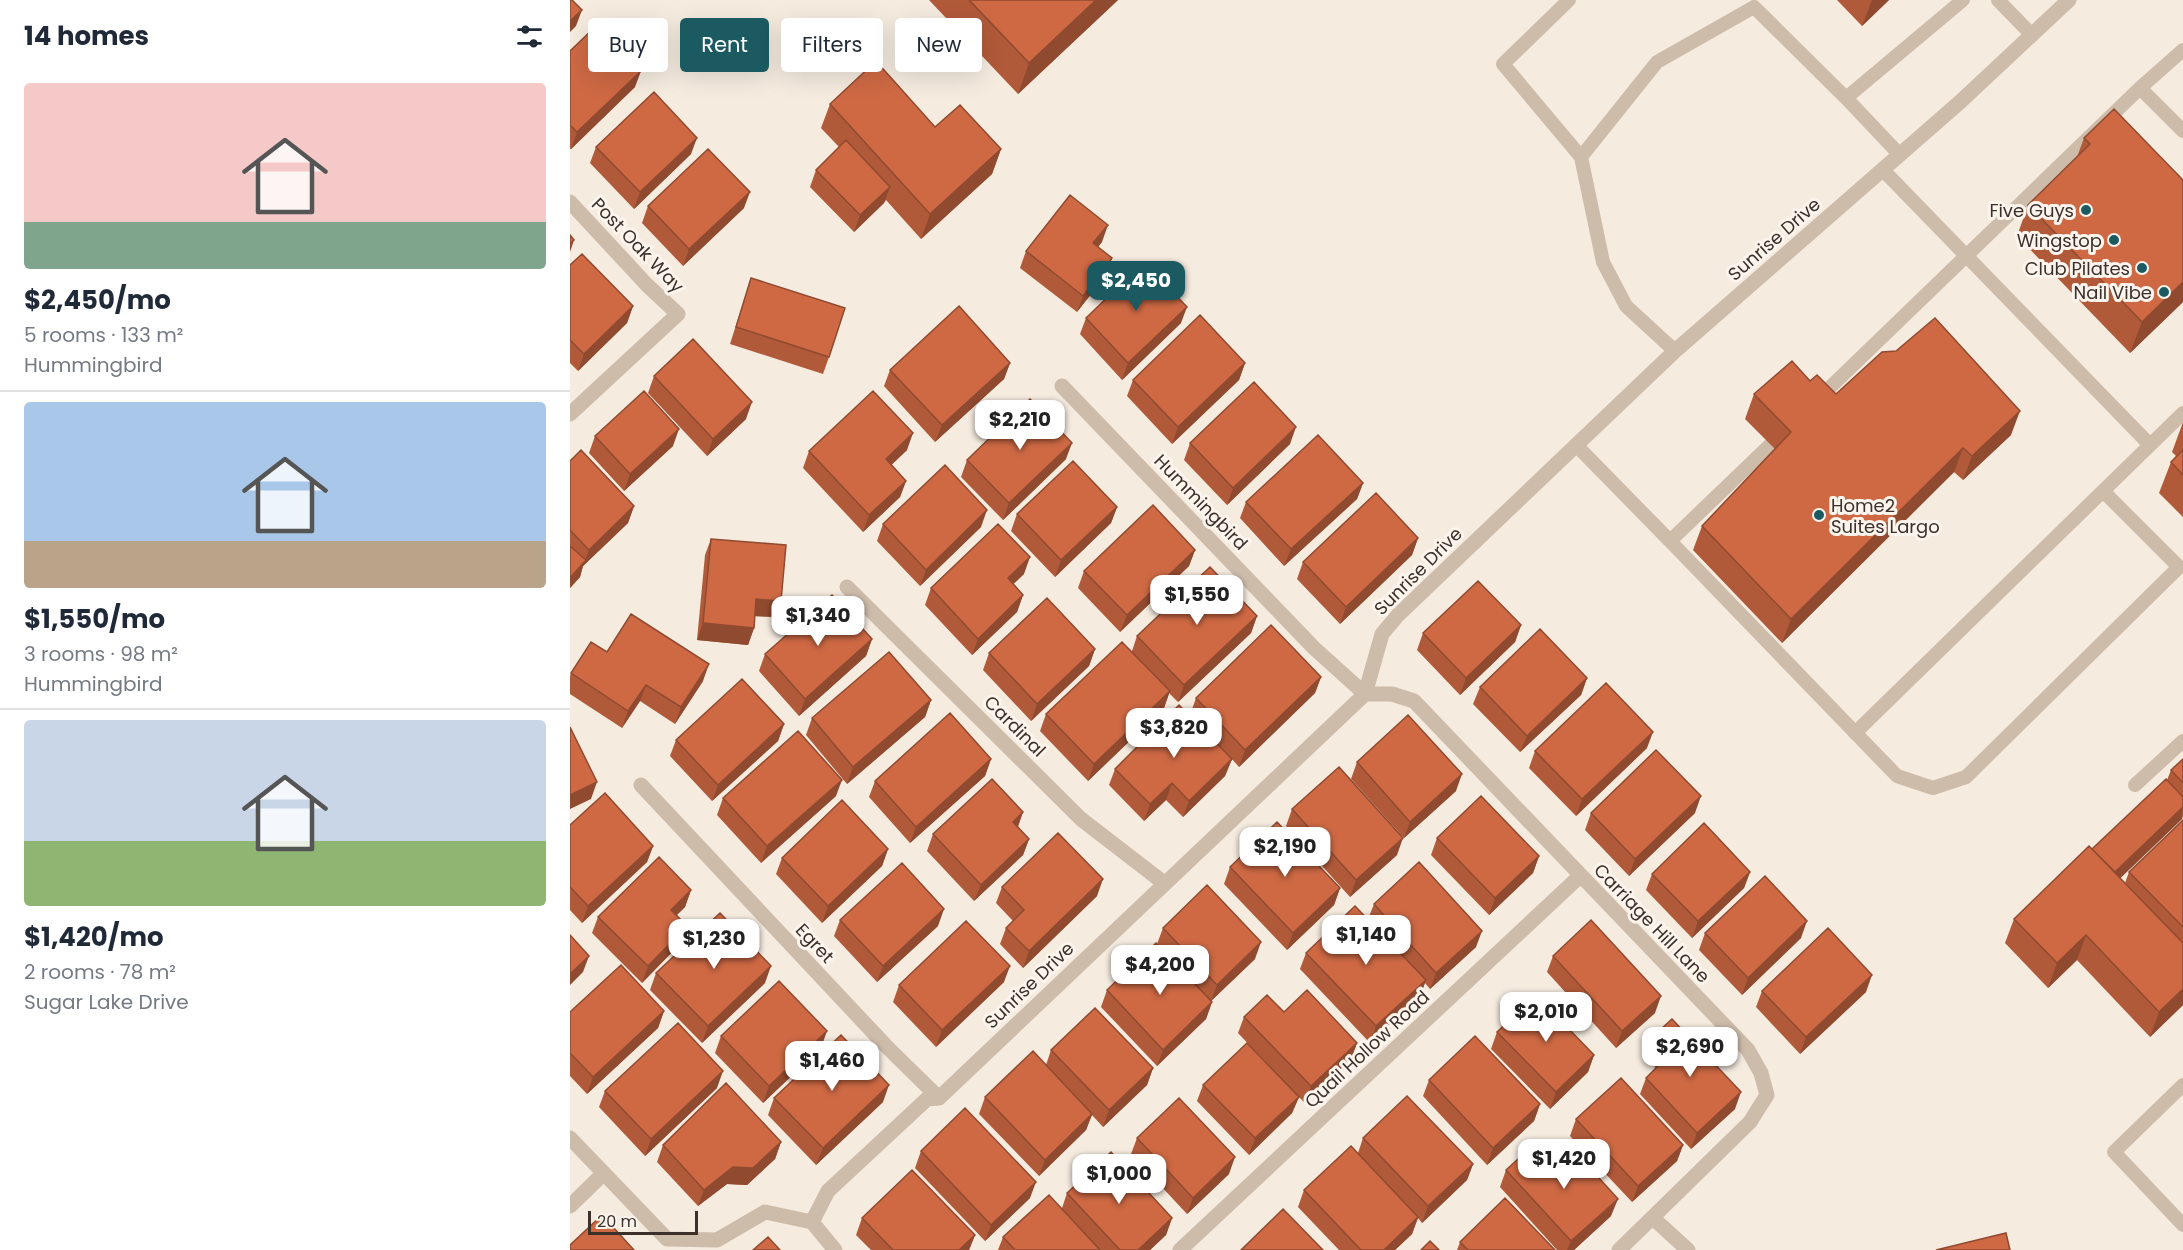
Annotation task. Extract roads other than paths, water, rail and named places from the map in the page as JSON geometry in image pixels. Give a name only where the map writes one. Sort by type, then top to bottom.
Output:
[{"type":"street","name":"Sunrise Drive","points":[[812,1222],[828,1191],[927,1099],[939,1098],[1365,694],[1382,634],[1398,615],[1675,351],[1900,155],[2069,0]]},
{"type":"street","name":"Post Oak Way","points":[[570,202],[647,285],[678,314],[570,414]]},
{"type":"street","name":"Hummingbird","points":[[1062,386],[1314,648],[1365,694]]},
{"type":"street","name":"Cardinal","points":[[846,587],[1081,819],[1164,884]]},
{"type":"street","name":"Carriage Hill Lane","points":[[1365,694],[1392,694],[1414,701],[1748,1050],[1761,1073],[1767,1095],[1750,1122],[1653,1218]]},
{"type":"street","name":"Egret","points":[[641,785],[886,1046],[939,1098]]},
{"type":"street","name":"Quail Hollow Road","points":[[1180,1250],[1580,876]]},
{"type":"street","points":[[570,1138],[667,1239],[717,1240],[765,1212],[812,1222],[835,1250]]},
{"type":"street","points":[[570,1206],[604,1173]]},
{"type":"street","points":[[1619,1250],[1653,1218],[1688,1250]]},
{"type":"lane","points":[[1569,0],[1503,64],[1581,157],[1603,262],[1626,306],[1675,351]]},
{"type":"lane","points":[[1846,98],[1963,0]]},
{"type":"lane","points":[[1998,0],[2031,34]]},
{"type":"lane","points":[[1581,157],[1657,62],[1754,6],[1900,155]]},
{"type":"lane","points":[[1813,404],[2140,88],[2183,50]]},
{"type":"lane","points":[[2140,88],[2183,131]]},
{"type":"lane","points":[[1883,170],[2150,445]]},
{"type":"lane","points":[[1854,733],[2183,412]]},
{"type":"lane","points":[[1576,445],[1897,776],[1933,788],[1966,777],[2179,567],[2103,491]]},
{"type":"lane","points":[[1670,541],[1770,445]]},
{"type":"lane","points":[[2135,785],[2183,741]]},
{"type":"lane","points":[[2183,1085],[2114,1152],[2183,1225]]},
{"type":"place","name":"Five Guys","points":[[2086,210]]},
{"type":"place","name":"Wingstop","points":[[2114,240]]},
{"type":"place","name":"Club Pilates","points":[[2142,268]]},
{"type":"place","name":"Nail Vibe","points":[[2164,292]]},
{"type":"place","name":"Home2 Suites Largo","points":[[1819,515]]}]
